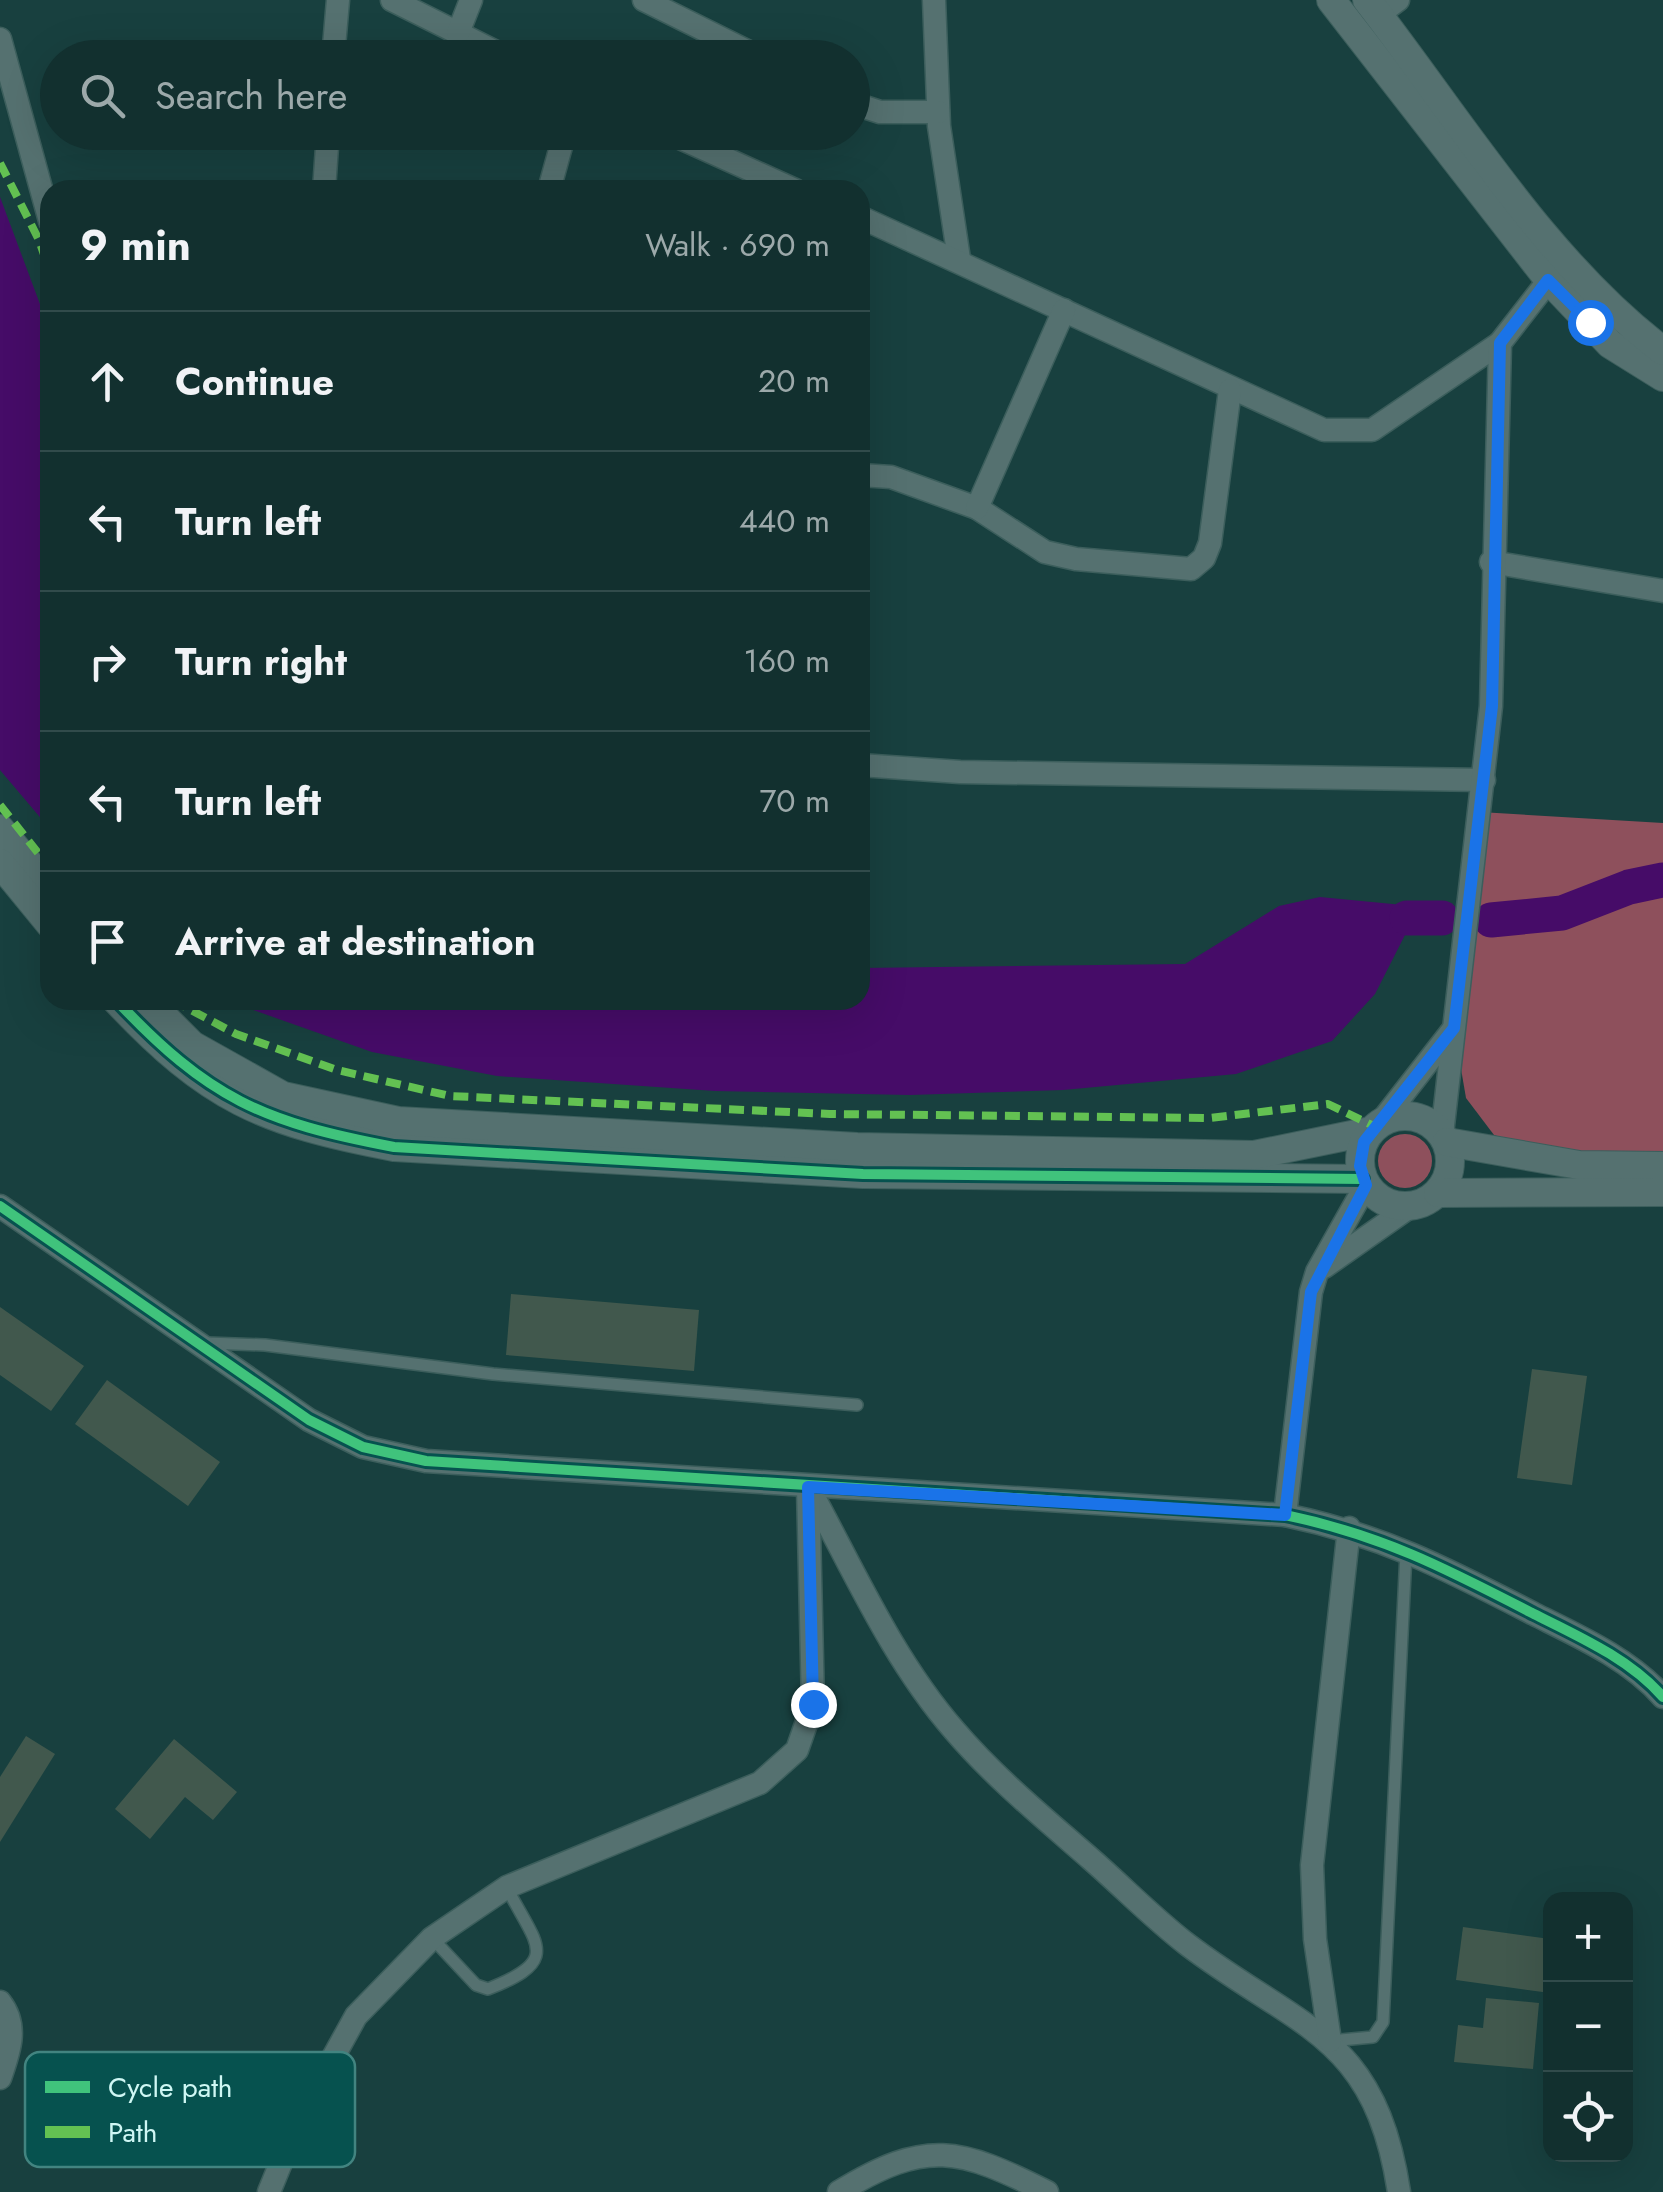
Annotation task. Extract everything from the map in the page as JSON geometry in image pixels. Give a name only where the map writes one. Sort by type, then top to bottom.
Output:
[{"type":"street","points":[[335,40],[338,0]]},
{"type":"street","points":[[392,0],[472,40]]},
{"type":"street","points":[[458,33],[471,0]]},
{"type":"street","points":[[644,0],[725,40]]},
{"type":"street","points":[[934,0],[938,112],[959,258]]},
{"type":"street","points":[[1331,0],[1374,12],[1562,256],[1628,325],[1663,351]]},
{"type":"street","points":[[1374,12],[1548,280],[1610,344],[1663,377]]},
{"type":"street","points":[[0,39],[40,185]]},
{"type":"street","points":[[870,108],[880,112],[938,112]]},
{"type":"street","points":[[325,180],[327,150]]},
{"type":"street","points":[[552,180],[560,150]]},
{"type":"street","points":[[706,150],[772,180]]},
{"type":"street","points":[[870,221],[959,258],[1230,390],[1324,430],[1372,430],[1500,343],[1548,280]]},
{"type":"street","points":[[977,508],[1064,310]]},
{"type":"street","points":[[1438,1192],[1450,1173],[1444,1138],[1492,706],[1492,562],[1500,343]]},
{"type":"street","points":[[870,476],[891,477],[977,508],[1045,552],[1076,560],[1192,569],[1204,558],[1210,542],[1230,390]]},
{"type":"street","points":[[1492,562],[1663,590]]},
{"type":"street","points":[[870,766],[980,772],[1484,780]]},
{"type":"street","points":[[0,829],[40,878]]},
{"type":"street","points":[[0,863],[40,912]]},
{"type":"street","points":[[127,1010],[193,1073],[228,1098],[320,1133],[394,1147],[863,1174],[1364,1182],[1385,1202],[1411,1206]]},
{"type":"street","points":[[157,1010],[192,1045],[282,1096],[398,1121],[857,1147],[1254,1155],[1376,1127],[1394,1117],[1420,1118],[1444,1138],[1580,1164],[1663,1166]]},
{"type":"street","points":[[1285,1515],[1305,1335],[1317,1272],[1364,1182],[1360,1154],[1376,1127],[1454,1028]]},
{"type":"street","points":[[1317,1272],[1411,1206],[1438,1192],[1663,1192]]},
{"type":"street","points":[[0,1206],[310,1420],[363,1447],[426,1460],[1285,1515],[1349,1528],[1406,1548],[1591,1643],[1663,1697]]},
{"type":"street","points":[[336,2052],[356,2016],[432,1938],[506,1887],[760,1783],[797,1750],[813,1704],[808,1487]]},
{"type":"street","points":[[808,1487],[912,1677],[954,1730],[1010,1788],[1189,1946],[1330,2040],[1374,2102],[1393,2150],[1400,2192]]},
{"type":"street","points":[[1330,2040],[1315,1939],[1312,1865],[1349,1528]]},
{"type":"street","points":[[0,2002],[8,2011],[12,2032],[0,2078]]},
{"type":"street","points":[[839,2192],[879,2167],[923,2154],[964,2154],[1008,2183],[1048,2192]]},
{"type":"street","points":[[268,2192],[279,2167]]},
{"type":"lane","points":[[198,1343],[265,1345],[493,1374],[856,1404]]},
{"type":"lane","points":[[1330,2040],[1373,2037],[1383,2022],[1406,1548]]},
{"type":"lane","points":[[432,1938],[476,1985],[488,1990],[524,1975],[536,1964],[538,1949],[506,1887]]},
{"type":"shaded area","points":[[0,197],[40,304],[40,817],[0,770]]},
{"type":"shaded area","points":[[1480,812],[1663,823],[1663,1166],[1579,1165],[1494,1135],[1466,1098],[1454,1028]]},
{"type":"shaded area","points":[[1320,897],[1403,905],[1408,929],[1375,994],[1332,1041],[1236,1074],[1063,1090],[910,1095],[715,1091],[497,1076],[372,1052],[253,1010],[870,1010],[870,968],[1185,964],[1279,906]]},
{"type":"shaded area","points":[[1405,1134],[1424,1142],[1432,1161],[1424,1180],[1405,1188],[1386,1180],[1378,1161],[1386,1142]]},
{"type":"building","points":[[511,1294],[699,1310],[694,1371],[506,1355]]},
{"type":"building","points":[[0,1307],[84,1366],[51,1411],[0,1375]]},
{"type":"building","points":[[1532,1369],[1587,1376],[1572,1485],[1517,1478]]},
{"type":"building","points":[[107,1380],[220,1462],[188,1506],[75,1424]]},
{"type":"building","points":[[26,1736],[55,1754],[0,1842],[0,1777]]},
{"type":"building","points":[[174,1739],[237,1792],[213,1820],[185,1797],[150,1839],[115,1809]]},
{"type":"building","points":[[1463,1927],[1543,1938],[1543,1992],[1456,1980]]},
{"type":"building","points":[[1486,1998],[1539,2003],[1533,2069],[1454,2062],[1458,2025],[1483,2028]]},
{"type":"waterway","points":[[1491,920],[1562,913],[1629,887],[1663,880]]},
{"type":"waterway","points":[[1407,918],[1442,918]]},
{"type":"marked path","points":[[0,163],[40,243]]},
{"type":"marked path","points":[[0,805],[40,855]]},
{"type":"marked path","points":[[191,1010],[236,1034],[337,1070],[450,1096],[830,1114],[1210,1118],[1328,1104],[1376,1127]]},
{"type":"cycle path","points":[[126,1010],[180,1061],[240,1101],[308,1127],[394,1147],[863,1174],[1363,1179]]},
{"type":"cycle path","points":[[0,1206],[309,1420],[363,1447],[426,1461],[1285,1515],[1383,1543],[1472,1582],[1603,1650],[1635,1671],[1663,1697]]},
{"type":"route","points":[[813,1704],[808,1487],[1285,1515],[1305,1335],[1317,1272],[1366,1185],[1360,1166],[1364,1142],[1454,1028],[1492,706],[1492,562],[1500,343],[1548,280],[1590,322]]}]
